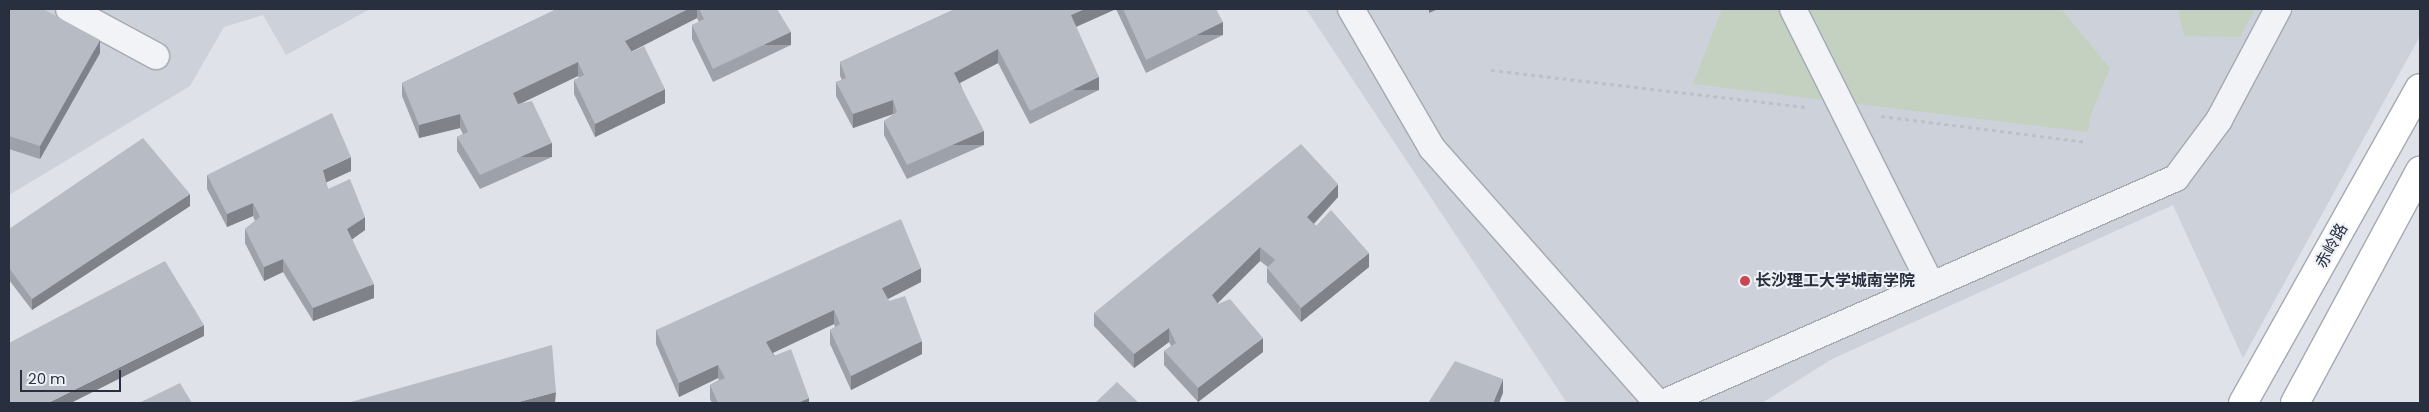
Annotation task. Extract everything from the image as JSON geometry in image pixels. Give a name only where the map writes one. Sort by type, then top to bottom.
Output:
[{"type":"main road","name":"赤岭路","points":[[2243,403],[2420,88]]},
{"type":"main road","points":[[2295,403],[2420,171]]},
{"type":"street","points":[[69,9],[156,56]]},
{"type":"street","points":[[1351,9],[1432,148],[1658,403]]},
{"type":"street","points":[[1793,9],[1931,284]]},
{"type":"street","points":[[1664,403],[1931,284],[2176,178],[2219,120],[2278,9]]},
{"type":"path","points":[[1491,70],[2086,142]]},
{"type":"shaded area","points":[[9,9],[370,9],[286,55],[263,15],[224,27],[190,86],[9,195]]},
{"type":"shaded area","name":"长沙理工大学城南学院","points":[[1306,9],[2420,9],[2420,36],[2243,358],[2173,205],[1832,359],[1762,403],[1567,403]]},
{"type":"green space","points":[[1722,9],[2061,9],[2110,68],[2090,117],[2088,132],[1693,84]]},
{"type":"green space","points":[[2178,9],[2255,9],[2240,37],[2184,36]]},
{"type":"building","points":[[9,9],[43,9],[100,40],[40,146],[9,136]]},
{"type":"building","points":[[557,9],[688,9],[625,41],[632,52],[644,46],[665,89],[595,124],[574,80],[584,75],[578,62],[513,93],[518,104],[532,101],[552,143],[480,175],[457,137],[468,132],[460,114],[419,125],[402,83]]},
{"type":"building","points":[[699,9],[777,9],[791,32],[713,69],[692,25],[704,19]]},
{"type":"building","points":[[955,9],[1085,9],[1071,15],[1099,77],[1030,111],[998,49],[954,73],[984,131],[907,165],[884,121],[897,112],[893,100],[853,114],[836,82],[846,78],[840,62]]},
{"type":"building","points":[[1123,9],[1216,9],[1223,22],[1146,60]]},
{"type":"building","points":[[332,113],[351,157],[323,170],[328,189],[350,179],[365,217],[347,229],[374,284],[313,308],[283,259],[264,267],[245,229],[260,217],[253,203],[227,214],[207,175]]},
{"type":"building","points":[[143,138],[190,194],[32,299],[9,268],[9,229]]},
{"type":"building","points":[[1301,144],[1338,184],[1307,217],[1316,226],[1331,210],[1369,253],[1301,308],[1267,268],[1275,260],[1260,247],[1212,295],[1218,304],[1230,299],[1263,338],[1198,388],[1164,351],[1176,343],[1169,328],[1134,354],[1094,313]]},
{"type":"building","points":[[901,219],[921,268],[882,288],[889,301],[905,296],[922,341],[851,376],[830,330],[840,324],[834,310],[766,342],[774,356],[791,349],[809,398],[798,403],[718,403],[710,385],[725,378],[718,365],[679,383],[656,330]]},
{"type":"building","points":[[165,261],[204,325],[48,403],[9,403],[9,343]]},
{"type":"building","points":[[552,345],[556,392],[515,403],[347,403]]},
{"type":"building","points":[[1455,361],[1503,379],[1493,403],[1428,403]]},
{"type":"building","points":[[1117,382],[1139,403],[1095,403]]},
{"type":"building","points":[[180,383],[192,403],[139,403]]},
{"type":"place","name":"长沙理工大学城南学院","points":[[1745,281]]}]
